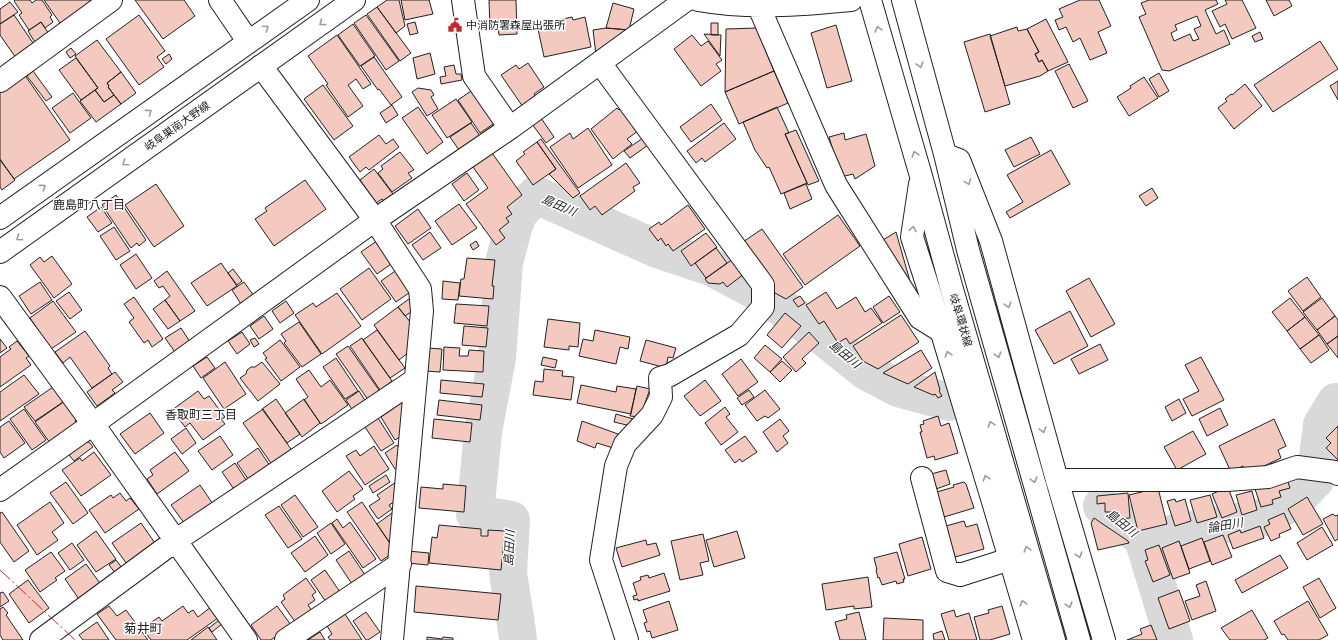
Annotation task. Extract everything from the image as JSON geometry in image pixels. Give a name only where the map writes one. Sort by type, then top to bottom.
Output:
[{"type":"street","points":[[0,81],[111,0]]},
{"type":"street","points":[[220,0],[248,41]]},
{"type":"street","points":[[0,218],[308,0]]},
{"type":"street","name":"岐阜巣南大野線","points":[[0,252],[354,0]]},
{"type":"street","points":[[463,0],[474,76],[510,128]]},
{"type":"street","points":[[0,490],[375,220],[510,128],[686,0]]},
{"type":"street","points":[[698,0],[712,3],[757,2],[790,5],[851,0]]},
{"type":"street","name":"岐阜環状線","points":[[870,0],[951,286],[1036,639]]},
{"type":"street","points":[[902,0],[945,154],[968,250],[1079,640]]},
{"type":"street","points":[[757,2],[836,185],[920,318],[941,332]]},
{"type":"street","points":[[600,63],[763,285],[763,307],[739,335],[670,375],[660,378],[661,397],[652,415],[625,444],[616,466],[601,560],[627,640]]},
{"type":"street","points":[[262,66],[375,220],[420,289],[422,311],[392,640]]},
{"type":"street","points":[[945,154],[959,160],[991,241],[1057,480],[1104,640]]},
{"type":"street","points":[[921,176],[912,237],[1010,559],[1036,639]]},
{"type":"street","points":[[0,297],[93,424],[246,640]]},
{"type":"street","points":[[42,640],[175,541],[415,380]]},
{"type":"street","points":[[1057,480],[1227,480],[1268,477],[1298,467],[1335,472],[1338,474]]},
{"type":"street","points":[[922,478],[947,571],[960,575],[1010,559]]},
{"type":"street","points":[[286,640],[400,564]]},
{"type":"building","points":[[30,0],[32,3],[36,0],[42,0],[52,15],[50,17],[53,22],[45,28],[41,22],[29,30],[19,15],[22,13],[14,1]]},
{"type":"building","points":[[44,0],[100,0],[62,26]]},
{"type":"building","points":[[135,0],[184,0],[195,16],[163,39]]},
{"type":"building","points":[[387,0],[399,0],[405,26],[396,33],[377,7]]},
{"type":"building","points":[[401,0],[429,0],[433,14],[405,20]]},
{"type":"building","points":[[489,0],[516,0],[517,34],[499,35],[498,27],[490,27]]},
{"type":"building","points":[[1080,0],[1099,0],[1111,26],[1098,32],[1107,53],[1090,60],[1080,38],[1073,42],[1066,27],[1059,30],[1055,20],[1063,17],[1059,9]]},
{"type":"building","points":[[1149,0],[1216,0],[1218,4],[1205,10],[1216,34],[1224,30],[1230,44],[1169,71],[1162,70],[1139,17],[1146,14],[1141,3]],"holes":[[[1197,16],[1201,26],[1194,29],[1199,39],[1193,41],[1190,34],[1174,41],[1171,33],[1177,30],[1175,25]]]},
{"type":"building","points":[[1225,0],[1242,0],[1256,28],[1232,39],[1225,24],[1220,27],[1212,11],[1227,4]]},
{"type":"building","points":[[1266,0],[1289,0],[1292,6],[1274,16]]},
{"type":"building","points":[[10,2],[18,12],[0,24],[0,9]]},
{"type":"building","points":[[613,3],[634,9],[629,30],[606,28]]},
{"type":"building","points":[[377,7],[411,53],[400,61],[367,14]]},
{"type":"building","points":[[14,15],[35,46],[16,58],[0,35],[0,24]]},
{"type":"building","points":[[139,15],[165,51],[157,57],[164,67],[139,85],[106,39]]},
{"type":"building","points":[[366,15],[399,61],[386,70],[354,23]]},
{"type":"building","points":[[572,17],[573,20],[585,17],[591,47],[544,57],[538,29],[550,26],[549,22]]},
{"type":"building","points":[[1046,19],[1068,62],[1048,71],[1042,60],[1039,62],[1035,54],[1039,52],[1027,29]]},
{"type":"building","points":[[41,22],[49,34],[36,44],[28,31]]},
{"type":"building","points":[[415,22],[418,33],[410,35],[407,24]]},
{"type":"building","points":[[711,23],[718,23],[718,35],[711,35]]},
{"type":"building","points":[[353,24],[375,56],[360,66],[338,35]]},
{"type":"building","points":[[836,25],[852,81],[827,88],[811,33]]},
{"type":"building","points":[[1017,27],[1018,31],[1027,29],[1039,52],[1035,54],[1039,62],[1042,60],[1048,71],[1040,76],[1005,86],[990,36]]},
{"type":"building","points":[[606,28],[629,30],[596,55],[593,30]]},
{"type":"building","points":[[756,28],[774,71],[725,92],[726,29]]},
{"type":"building","points":[[1260,32],[1263,39],[1255,42],[1252,36]]},
{"type":"building","points":[[704,34],[721,35],[720,56]]},
{"type":"building","points":[[990,34],[1010,104],[985,112],[964,42]]},
{"type":"building","points":[[337,35],[371,84],[363,89],[356,79],[348,85],[363,106],[348,117],[326,85],[328,84],[308,56]]},
{"type":"building","points":[[692,35],[701,46],[708,41],[722,60],[716,64],[721,71],[701,86],[674,49]]},
{"type":"building","points":[[97,40],[121,72],[107,83],[114,95],[104,102],[95,90],[98,88],[75,56]]},
{"type":"building","points":[[1320,41],[1338,69],[1273,112],[1254,85]]},
{"type":"building","points":[[71,48],[76,54],[70,58],[66,52]]},
{"type":"building","points":[[430,53],[435,74],[417,79],[413,58]]},
{"type":"building","points":[[169,54],[172,59],[166,64],[162,59]]},
{"type":"building","points":[[374,57],[402,97],[391,105],[361,66]]},
{"type":"building","points":[[76,58],[98,88],[81,100],[59,70]]},
{"type":"building","points":[[528,63],[544,87],[534,94],[537,98],[523,107],[501,75],[516,65],[519,69]]},
{"type":"building","points":[[1069,64],[1088,101],[1073,108],[1055,71]]},
{"type":"building","points":[[454,65],[456,74],[461,74],[462,80],[441,84],[440,77],[446,76],[444,67]]},
{"type":"building","points":[[33,71],[52,97],[46,101],[27,76]]},
{"type":"building","points":[[774,71],[788,103],[739,124],[725,92]]},
{"type":"building","points":[[121,72],[136,93],[121,104],[108,87],[109,86],[107,83]]},
{"type":"building","points":[[1159,73],[1169,91],[1159,97],[1149,79]]},
{"type":"building","points":[[24,74],[70,140],[14,179],[0,159],[0,92]]},
{"type":"building","points":[[1144,77],[1158,98],[1129,116],[1117,97]]},
{"type":"building","points":[[1338,81],[1338,100],[1330,86]]},
{"type":"building","points":[[1245,84],[1262,106],[1234,129],[1218,108],[1227,101],[1225,99]]},
{"type":"building","points":[[323,85],[353,126],[334,140],[304,99]]},
{"type":"building","points":[[477,87],[499,120],[480,133],[458,100]]},
{"type":"building","points":[[418,88],[431,90],[434,95],[431,97],[438,109],[427,116],[412,92]]},
{"type":"building","points":[[95,90],[104,102],[114,95],[121,104],[96,122],[80,101]]},
{"type":"building","points":[[73,93],[91,118],[70,133],[52,108]]},
{"type":"building","points":[[456,99],[472,122],[447,138],[432,115]]},
{"type":"building","points":[[711,104],[722,120],[691,142],[680,127]]},
{"type":"building","points":[[392,105],[398,115],[386,123],[380,113]]},
{"type":"building","points":[[418,107],[443,142],[427,154],[402,118]]},
{"type":"building","points":[[777,107],[789,133],[785,134],[807,183],[781,194],[769,167],[767,168],[755,150],[743,122]]},
{"type":"building","points":[[617,108],[619,110],[621,108],[638,131],[627,139],[632,144],[613,159],[591,129]]},
{"type":"building","points":[[541,118],[554,137],[546,143],[532,124]]},
{"type":"building","points":[[471,123],[480,136],[459,150],[450,137]]},
{"type":"building","points":[[724,123],[736,139],[705,162],[702,158],[696,163],[687,151]]},
{"type":"building","points":[[588,128],[612,165],[578,188],[550,147],[570,133],[573,139]]},
{"type":"building","points":[[796,130],[819,181],[808,185],[785,134]]},
{"type":"building","points":[[844,133],[845,140],[866,134],[875,166],[855,179],[853,174],[841,177],[829,137]]},
{"type":"building","points":[[379,135],[386,144],[393,139],[399,147],[369,170],[366,167],[360,172],[349,157]]},
{"type":"building","points":[[1031,137],[1040,154],[1014,167],[1005,150]]},
{"type":"building","points":[[643,138],[648,145],[630,158],[624,151]]},
{"type":"building","points":[[541,139],[580,193],[573,198],[549,174],[556,169],[537,142]]},
{"type":"building","points":[[537,142],[556,169],[533,185],[516,161],[525,154],[523,152]]},
{"type":"building","points":[[1051,150],[1070,184],[1010,218],[1006,212],[1023,202],[1007,175]]},
{"type":"building","points":[[400,152],[414,170],[408,173],[412,178],[392,192],[378,173],[383,169],[381,166]]},
{"type":"building","points":[[492,153],[522,195],[507,207],[512,214],[506,218],[509,222],[499,230],[505,238],[496,245],[466,204],[488,188],[473,167]]},
{"type":"building","points":[[0,160],[15,180],[2,190],[0,187]]},
{"type":"building","points":[[626,163],[640,183],[633,187],[635,191],[602,215],[595,206],[590,210],[580,196]]},
{"type":"building","points":[[374,169],[396,198],[386,205],[382,199],[376,203],[360,180]]},
{"type":"building","points":[[467,173],[479,190],[464,201],[452,184]]},
{"type":"building","points":[[305,180],[326,209],[274,246],[255,219],[267,211],[265,208]]},
{"type":"building","points":[[156,184],[184,226],[154,247],[125,205]]},
{"type":"building","points":[[806,184],[812,199],[790,209],[784,193]]},
{"type":"building","points":[[1152,188],[1158,198],[1146,206],[1139,196]]},
{"type":"building","points":[[116,195],[146,240],[139,246],[137,243],[131,248],[102,205]]},
{"type":"building","points":[[459,204],[477,228],[452,245],[435,221]]},
{"type":"building","points":[[688,205],[705,229],[673,251],[668,244],[666,246],[661,238],[658,241],[649,229],[659,222],[661,225]]},
{"type":"building","points":[[101,207],[112,223],[98,232],[87,217]]},
{"type":"building","points":[[418,209],[431,228],[408,244],[395,226]]},
{"type":"building","points":[[838,215],[860,246],[805,285],[783,254]]},
{"type":"building","points":[[114,227],[130,251],[116,260],[100,236]]},
{"type":"building","points":[[762,229],[803,287],[786,299],[775,293],[740,244]]},
{"type":"building","points":[[430,232],[441,248],[423,260],[412,245]]},
{"type":"building","points":[[896,232],[912,288],[878,243]]},
{"type":"building","points":[[706,233],[717,247],[691,266],[681,251]]},
{"type":"building","points":[[384,236],[391,264],[377,274],[361,252]]},
{"type":"building","points":[[476,241],[479,246],[473,250],[470,245]]},
{"type":"building","points":[[716,248],[727,263],[706,278],[695,263]]},
{"type":"building","points":[[136,254],[152,278],[136,289],[120,265]]},
{"type":"building","points":[[52,256],[72,284],[54,298],[30,265],[40,257],[44,262]]},
{"type":"building","points":[[467,258],[495,260],[492,286],[494,286],[493,299],[459,296],[461,279],[464,279]]},
{"type":"building","points":[[733,259],[744,274],[727,287],[723,282],[720,284],[708,283],[705,279]]},
{"type":"building","points":[[221,263],[237,286],[207,306],[191,283]]},
{"type":"building","points":[[401,267],[416,288],[396,302],[381,281]]},
{"type":"building","points":[[369,268],[391,299],[362,320],[340,289]]},
{"type":"building","points":[[233,269],[242,281],[237,285],[228,273]]},
{"type":"building","points":[[167,271],[195,311],[180,321],[165,300],[170,296],[163,286],[159,288],[154,281]]},
{"type":"building","points":[[1307,277],[1321,297],[1303,311],[1288,291]]},
{"type":"building","points":[[1089,278],[1115,324],[1091,337],[1066,291]]},
{"type":"building","points":[[443,281],[460,283],[458,300],[442,299]]},
{"type":"building","points":[[40,282],[52,300],[31,314],[19,296]]},
{"type":"building","points":[[244,282],[254,296],[241,304],[232,290]]},
{"type":"building","points":[[69,292],[82,310],[70,319],[56,301]]},
{"type":"building","points":[[826,292],[837,309],[856,297],[865,312],[871,308],[882,323],[850,344],[846,338],[838,343],[824,321],[819,324],[806,305]]},
{"type":"building","points":[[337,293],[361,326],[322,354],[295,315],[313,303],[316,307]]},
{"type":"building","points":[[417,293],[417,308],[405,316],[398,307]]},
{"type":"building","points":[[800,296],[805,303],[798,307],[793,300]]},
{"type":"building","points":[[889,296],[900,312],[883,323],[873,307]]},
{"type":"building","points":[[134,297],[163,339],[152,347],[148,340],[144,343],[129,322],[134,318],[124,304]]},
{"type":"building","points":[[1290,298],[1305,317],[1287,331],[1272,312]]},
{"type":"building","points":[[1322,298],[1335,316],[1317,330],[1303,312]]},
{"type":"building","points":[[165,300],[180,321],[168,329],[153,309]]},
{"type":"building","points":[[53,301],[76,332],[51,349],[30,318]]},
{"type":"building","points":[[286,301],[294,313],[280,323],[272,311]]},
{"type":"building","points":[[456,304],[489,306],[487,326],[454,323]]},
{"type":"building","points":[[398,307],[416,329],[414,348],[399,360],[374,325]]},
{"type":"building","points":[[1070,311],[1088,346],[1054,364],[1035,330]]},
{"type":"building","points":[[785,313],[801,326],[782,348],[767,335]]},
{"type":"building","points":[[901,315],[919,342],[878,369],[863,361],[853,346]]},
{"type":"building","points":[[264,316],[273,329],[259,339],[250,326]]},
{"type":"building","points":[[1335,316],[1338,320],[1338,336],[1327,344],[1317,330]]},
{"type":"building","points":[[1305,317],[1319,335],[1300,349],[1287,331]]},
{"type":"building","points":[[548,319],[580,323],[578,347],[569,346],[569,350],[544,347]]},
{"type":"building","points":[[299,322],[321,354],[302,367],[284,343],[286,341],[281,334]]},
{"type":"building","points":[[464,326],[488,328],[486,347],[462,345]]},
{"type":"building","points":[[181,328],[190,342],[175,352],[165,338]]},
{"type":"building","points":[[377,330],[405,368],[390,378],[363,340]]},
{"type":"building","points":[[595,330],[630,337],[628,349],[620,347],[616,364],[579,356],[583,339],[593,341]]},
{"type":"building","points":[[85,331],[110,366],[108,368],[112,374],[92,388],[70,357],[63,363],[55,352]]},
{"type":"building","points":[[242,332],[250,344],[237,354],[228,341]]},
{"type":"building","points":[[809,332],[819,343],[802,359],[806,363],[796,372],[783,357]]},
{"type":"building","points":[[1319,335],[1329,350],[1311,363],[1300,349]]},
{"type":"building","points":[[1338,336],[1338,358],[1327,344]]},
{"type":"building","points":[[255,338],[259,344],[254,347],[250,340]]},
{"type":"building","points":[[362,338],[392,381],[380,390],[350,346]]},
{"type":"building","points":[[0,339],[7,348],[0,353]]},
{"type":"building","points":[[280,340],[300,367],[281,381],[265,359],[267,358],[263,353]]},
{"type":"building","points":[[646,340],[676,348],[673,358],[668,357],[666,368],[640,361]]},
{"type":"building","points":[[17,341],[29,356],[26,358],[31,365],[0,387],[0,357],[11,349],[9,347]]},
{"type":"building","points":[[1100,344],[1108,360],[1079,374],[1071,359]]},
{"type":"building","points":[[765,345],[782,359],[770,372],[754,358]]},
{"type":"building","points":[[348,346],[381,393],[369,401],[336,354]]},
{"type":"building","points":[[444,347],[460,348],[459,356],[468,356],[469,350],[484,351],[483,372],[443,370]]},
{"type":"building","points":[[428,348],[442,349],[440,372],[426,371]]},
{"type":"building","points":[[921,350],[932,368],[908,384],[883,373]]},
{"type":"building","points":[[207,357],[215,368],[201,378],[193,366]]},
{"type":"building","points":[[543,357],[557,360],[555,368],[541,365]]},
{"type":"building","points":[[1201,357],[1224,400],[1192,416],[1183,399],[1199,391],[1185,365]]},
{"type":"building","points":[[336,358],[358,391],[345,399],[323,367]]},
{"type":"building","points":[[741,359],[758,382],[738,396],[722,374]]},
{"type":"building","points":[[782,361],[792,370],[780,382],[770,372]]},
{"type":"building","points":[[225,362],[246,394],[224,409],[203,378]]},
{"type":"building","points":[[262,362],[280,384],[258,401],[240,378],[246,374],[247,370],[251,367],[255,367]]},
{"type":"building","points":[[544,369],[563,371],[562,376],[574,377],[571,400],[533,395],[535,381],[543,382]]},
{"type":"building","points":[[309,370],[321,387],[330,380],[348,405],[321,424],[304,400],[308,397],[296,379]]},
{"type":"building","points":[[115,372],[123,382],[112,390],[115,393],[97,406],[87,392]]},
{"type":"building","points":[[935,372],[939,391],[942,396],[938,398],[935,394],[933,395],[914,387]]},
{"type":"building","points":[[24,375],[39,394],[0,421],[0,392]]},
{"type":"building","points":[[441,380],[484,384],[482,397],[440,393]]},
{"type":"building","points":[[705,380],[721,401],[700,416],[684,396]]},
{"type":"building","points":[[581,385],[616,392],[617,386],[636,389],[631,414],[577,403]]},
{"type":"building","points":[[637,386],[650,389],[640,417],[630,416]]},
{"type":"building","points":[[53,387],[63,402],[35,421],[24,407]]},
{"type":"building","points":[[749,390],[754,397],[742,405],[737,398]]},
{"type":"building","points":[[765,390],[780,409],[768,418],[765,416],[757,421],[745,405]]},
{"type":"building","points":[[198,391],[204,399],[209,396],[225,417],[221,419],[225,424],[203,440],[190,423],[185,427],[172,410]]},
{"type":"building","points":[[359,391],[366,402],[353,411],[346,400]]},
{"type":"building","points":[[410,397],[407,421],[400,426],[405,434],[395,440],[381,417]]},
{"type":"building","points":[[276,399],[300,434],[287,443],[262,409]]},
{"type":"building","points":[[304,399],[320,423],[302,437],[285,413]]},
{"type":"building","points":[[1179,399],[1186,413],[1172,421],[1165,407]]},
{"type":"building","points":[[439,400],[482,405],[480,420],[437,415]]},
{"type":"building","points":[[65,401],[76,417],[75,425],[50,443],[35,422]]},
{"type":"building","points":[[725,407],[730,414],[726,417],[738,432],[721,445],[705,423]]},
{"type":"building","points":[[1220,408],[1228,425],[1207,436],[1199,419]]},
{"type":"building","points":[[24,409],[46,440],[32,450],[10,419]]},
{"type":"building","points":[[263,409],[293,452],[273,466],[243,423]]},
{"type":"building","points":[[150,413],[164,433],[135,454],[120,434]]},
{"type":"building","points":[[616,414],[633,419],[631,426],[614,422]]},
{"type":"building","points":[[938,416],[941,426],[949,423],[958,453],[935,460],[934,456],[927,458],[920,432],[922,432],[920,425],[924,424],[923,421]]},
{"type":"building","points":[[378,418],[394,443],[381,451],[365,427]]},
{"type":"building","points":[[434,419],[472,423],[470,442],[432,438]]},
{"type":"building","points":[[780,419],[789,431],[783,436],[788,443],[777,452],[763,432]]},
{"type":"building","points":[[1274,419],[1286,446],[1278,450],[1281,458],[1247,474],[1243,466],[1231,472],[1219,446]]},
{"type":"building","points":[[9,421],[25,443],[4,458],[0,452],[0,427]]},
{"type":"building","points":[[582,421],[618,434],[613,448],[597,443],[595,448],[577,441]]},
{"type":"building","points":[[1338,426],[1338,460],[1326,448],[1331,443],[1326,438]]},
{"type":"building","points":[[186,428],[196,443],[182,454],[171,439]]},
{"type":"building","points":[[1193,431],[1206,454],[1177,470],[1164,447]]},
{"type":"building","points":[[220,436],[233,455],[212,470],[198,451]]},
{"type":"building","points":[[745,436],[757,452],[742,462],[740,459],[735,463],[725,450]]},
{"type":"building","points":[[86,442],[89,442],[93,447],[74,461],[69,455]]},
{"type":"building","points":[[397,445],[402,452],[397,455],[403,464],[395,469],[385,453]]},
{"type":"building","points":[[374,446],[389,469],[365,485],[346,456],[356,450],[360,456]]},
{"type":"building","points":[[258,448],[270,466],[249,480],[237,463]]},
{"type":"building","points":[[94,452],[111,475],[81,496],[62,470],[80,458],[82,461]]},
{"type":"building","points":[[175,452],[189,471],[157,494],[147,479],[153,475],[150,470]]},
{"type":"building","points":[[235,463],[250,486],[238,495],[222,472]]},
{"type":"building","points":[[946,470],[950,484],[936,489],[931,474]]},
{"type":"building","points":[[349,471],[363,489],[353,496],[355,499],[337,512],[322,491]]},
{"type":"building","points":[[386,475],[390,482],[373,493],[369,486]]},
{"type":"building","points":[[1287,479],[1290,488],[1279,491],[1281,497],[1272,500],[1273,504],[1261,507],[1255,489]]},
{"type":"building","points":[[399,480],[399,499],[389,505],[392,509],[378,519],[369,506],[380,499],[377,495]]},
{"type":"building","points":[[66,482],[88,513],[73,524],[50,493]]},
{"type":"building","points":[[964,482],[974,508],[944,517],[937,492],[954,487],[953,485]]},
{"type":"building","points":[[443,484],[466,486],[464,512],[419,508],[421,487],[443,489]]},
{"type":"building","points":[[200,485],[215,507],[187,527],[171,505]]},
{"type":"building","points":[[1228,487],[1237,512],[1222,518],[1212,494]]},
{"type":"building","points":[[1158,488],[1167,524],[1138,531],[1129,495]]},
{"type":"building","points":[[1252,491],[1257,510],[1242,515],[1236,495]]},
{"type":"building","points":[[120,493],[126,501],[130,498],[139,509],[105,533],[89,510],[111,495],[113,498]]},
{"type":"building","points":[[1128,493],[1130,518],[1114,519],[1113,512],[1105,512],[1105,503],[1097,504],[1097,496]]},
{"type":"building","points":[[295,495],[318,527],[303,537],[281,505]]},
{"type":"building","points":[[1210,495],[1217,517],[1197,523],[1190,500]]},
{"type":"building","points":[[1307,497],[1323,524],[1303,535],[1288,509]]},
{"type":"building","points":[[1175,499],[1176,502],[1185,499],[1191,521],[1175,526],[1167,501]]},
{"type":"building","points":[[50,502],[64,523],[52,532],[58,540],[37,555],[17,525]]},
{"type":"building","points":[[362,502],[393,548],[391,554],[381,561],[347,512]]},
{"type":"building","points":[[279,506],[302,539],[288,548],[265,515]]},
{"type":"building","points":[[396,510],[392,546],[377,524]]},
{"type":"building","points":[[2,512],[29,551],[14,562],[0,542],[0,513]]},
{"type":"building","points":[[1284,513],[1291,529],[1279,534],[1280,537],[1271,541],[1264,527],[1270,524],[1268,520]]},
{"type":"building","points":[[1333,514],[1335,516],[1338,515],[1338,539],[1335,541],[1323,519]]},
{"type":"building","points":[[1094,518],[1129,543],[1098,550],[1091,523]]},
{"type":"building","points":[[337,519],[343,528],[350,522],[376,559],[363,568],[332,523]]},
{"type":"building","points":[[964,521],[966,527],[977,524],[984,549],[955,557],[946,526]]},
{"type":"building","points":[[141,523],[157,546],[131,570],[112,543]]},
{"type":"building","points":[[331,523],[345,544],[331,554],[317,533]]},
{"type":"building","points":[[439,525],[481,529],[481,536],[488,536],[488,530],[505,531],[501,570],[429,563],[432,537],[437,538]]},
{"type":"building","points":[[1260,526],[1264,538],[1233,549],[1228,535],[1240,530],[1241,533]]},
{"type":"building","points":[[1322,527],[1333,545],[1307,560],[1297,543]]},
{"type":"building","points":[[96,531],[116,559],[96,572],[77,545]]},
{"type":"building","points":[[737,531],[745,558],[714,567],[706,540]]},
{"type":"building","points":[[703,534],[709,561],[700,563],[703,575],[680,580],[671,541]]},
{"type":"building","points":[[1223,535],[1232,557],[1212,565],[1204,542]]},
{"type":"building","points":[[315,536],[328,555],[305,572],[291,553]]},
{"type":"building","points":[[922,537],[931,569],[908,576],[899,544]]},
{"type":"building","points":[[1202,538],[1210,561],[1189,569],[1181,546]]},
{"type":"building","points":[[646,540],[647,545],[656,543],[660,555],[622,567],[616,548]]},
{"type":"building","points":[[1179,541],[1190,573],[1173,579],[1162,548]]},
{"type":"building","points":[[72,543],[84,560],[70,570],[58,553]]},
{"type":"building","points":[[1159,545],[1170,575],[1153,582],[1145,561],[1148,560],[1145,550]]},
{"type":"building","points":[[349,551],[365,575],[352,584],[336,560]]},
{"type":"building","points":[[408,551],[429,553],[428,565],[407,563]]},
{"type":"building","points":[[51,552],[65,571],[55,578],[57,580],[40,592],[25,570]]},
{"type":"building","points":[[897,552],[905,579],[903,579],[904,582],[897,584],[896,581],[882,585],[879,577],[878,578],[874,558]]},
{"type":"building","points":[[1280,555],[1288,568],[1242,593],[1235,580]]},
{"type":"building","points":[[116,560],[126,573],[119,578],[109,565]]},
{"type":"building","points":[[86,564],[105,590],[83,605],[65,579]]},
{"type":"building","points":[[325,570],[340,592],[326,602],[311,580]]},
{"type":"building","points":[[664,573],[670,591],[638,601],[638,599],[634,600],[633,596],[637,595],[633,583],[641,580],[640,577],[648,575],[649,578]]},
{"type":"building","points":[[868,577],[872,607],[854,609],[854,606],[826,610],[822,584]]},
{"type":"building","points":[[306,578],[316,592],[312,595],[315,600],[308,605],[314,614],[298,626],[281,602],[285,599],[283,595]]},
{"type":"building","points":[[1319,578],[1336,608],[1320,618],[1303,587]]},
{"type":"building","points":[[28,580],[49,608],[29,623],[9,594]]},
{"type":"building","points":[[1206,581],[1216,611],[1192,620],[1185,601],[1200,596],[1196,585]]},
{"type":"building","points":[[416,586],[501,594],[498,620],[414,612]]},
{"type":"building","points":[[1179,590],[1190,621],[1169,629],[1158,598]]},
{"type":"building","points":[[3,592],[9,601],[0,607],[0,593]]},
{"type":"building","points":[[669,601],[678,630],[652,638],[650,631],[647,632],[644,623],[647,622],[643,610]]},
{"type":"building","points":[[1308,601],[1328,635],[1319,640],[1288,640],[1284,634],[1282,635],[1274,621]]},
{"type":"building","points":[[109,606],[117,616],[126,610],[148,640],[116,640],[97,614]]},
{"type":"building","points":[[183,606],[188,613],[193,610],[198,617],[211,607],[218,618],[187,640],[151,640],[145,632],[153,627],[150,623],[159,617],[162,621]]},
{"type":"building","points":[[277,606],[291,625],[271,640],[261,640],[251,625]]},
{"type":"building","points":[[1002,606],[1010,634],[990,640],[980,640],[974,617],[989,613],[988,610]]},
{"type":"building","points":[[3,607],[8,613],[6,615],[23,640],[3,640],[0,635],[0,609]]},
{"type":"building","points":[[954,610],[956,617],[969,613],[977,640],[949,640],[941,614]]},
{"type":"building","points":[[1252,610],[1268,638],[1264,640],[1230,640],[1221,628]]},
{"type":"building","points":[[366,612],[380,632],[368,640],[366,640],[353,621]]},
{"type":"building","points":[[859,612],[866,640],[840,640],[835,622],[847,619],[846,615]]},
{"type":"building","points":[[345,614],[362,640],[330,640],[328,637],[332,634],[327,626]]},
{"type":"building","points":[[884,618],[923,620],[923,640],[883,640]]},
{"type":"building","points":[[219,620],[222,624],[212,632],[209,628]]},
{"type":"building","points":[[97,622],[109,640],[83,640],[79,635]]},
{"type":"building","points":[[1151,625],[1157,640],[1127,640],[1142,634],[1140,629]]},
{"type":"building","points":[[208,627],[217,640],[191,640]]},
{"type":"building","points":[[942,631],[945,640],[934,640],[933,634]]},
{"type":"building","points":[[320,632],[325,640],[308,640]]},
{"type":"building","points":[[427,637],[442,639],[443,637],[453,638],[453,640],[427,640]]},
{"type":"waterway","name":"島田川","points":[[518,640],[508,573],[511,520],[475,514],[483,432],[497,358],[504,263],[518,214],[536,195],[657,249],[711,267],[764,295],[825,338],[866,371],[898,388],[949,402]]},
{"type":"waterway","name":"論田川","points":[[1143,539],[1265,517],[1295,501],[1315,480],[1322,425],[1336,402],[1338,402]]},
{"type":"waterway","name":"島田川","points":[[1102,506],[1143,539]]},
{"type":"waterway","name":"論田川","points":[[1143,539],[1174,640]]},
{"type":"power","points":[[0,570],[75,640]]},
{"type":"place","name":"中消防署森屋出張所","points":[[455,25]]},
{"type":"district","name":"鹿島町八丁目","points":[[89,204]]},
{"type":"district","name":"香取町三丁目","points":[[201,414]]},
{"type":"district","name":"菊井町","points":[[143,628]]}]
